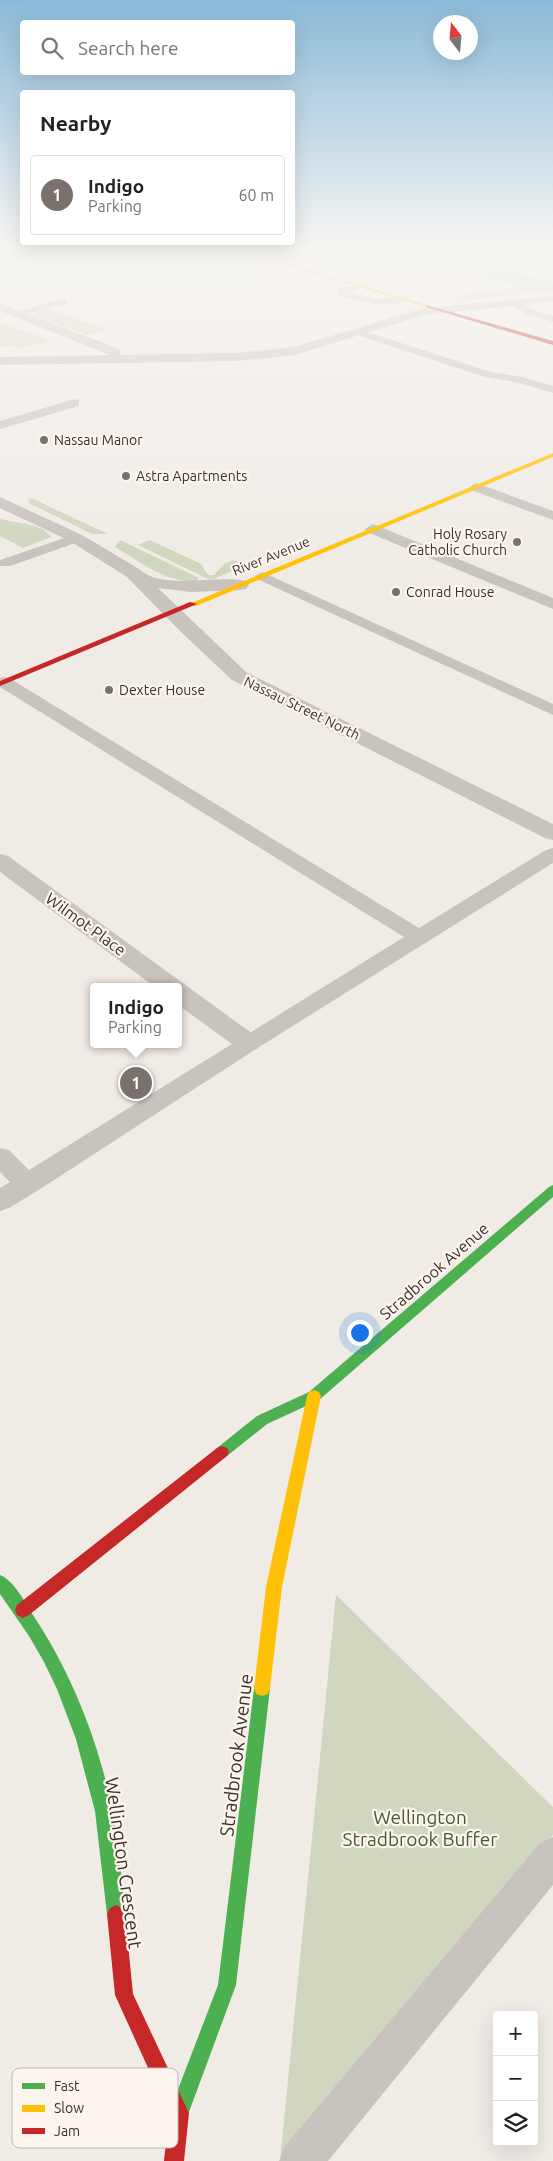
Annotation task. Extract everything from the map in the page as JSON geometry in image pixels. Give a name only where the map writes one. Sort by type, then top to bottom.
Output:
[{"type":"street","points":[[114,358],[115,352]]},
{"type":"street","points":[[0,361],[237,357],[288,352]]},
{"type":"street","name":"River Avenue","points":[[1,683],[553,455]]},
{"type":"street","name":"Nassau Street North","points":[[0,502],[76,538],[123,566],[143,581],[172,612],[239,676],[553,833]]},
{"type":"street","points":[[373,529],[553,604]]},
{"type":"street","points":[[143,581],[191,587],[240,585]]},
{"type":"street","name":"Wilmot Place","points":[[0,861],[167,983]]},
{"type":"street","points":[[182,995],[248,1043]]},
{"type":"street","name":"Stradbrook Avenue","points":[[23,1610],[262,1420],[314,1396],[553,1190]]},
{"type":"street","name":"Stradbrook Avenue","points":[[179,2113],[227,1985],[274,1587],[314,1396]]},
{"type":"street","name":"Wellington Crescent","points":[[0,1582],[23,1610],[60,1674],[83,1737],[101,1798],[111,1866],[124,1995],[158,2068]]},
{"type":"street","points":[[178,2123],[179,2113]]},
{"type":"street","points":[[174,2161],[175,2148]]},
{"type":"lane","points":[[418,352],[489,375],[522,380],[553,390]]},
{"type":"lane","points":[[0,425],[75,404]]},
{"type":"lane","points":[[476,487],[553,516]]},
{"type":"lane","points":[[5,562],[76,538]]},
{"type":"lane","points":[[262,576],[553,710]]},
{"type":"lane","points":[[1,683],[418,937]]},
{"type":"lane","points":[[0,1201],[248,1043],[553,854]]},
{"type":"lane","points":[[0,1157],[28,1184]]},
{"type":"lane","points":[[300,2161],[553,1856]]},
{"type":"green space","points":[[31,498],[108,534],[92,534],[29,503],[28,500]]},
{"type":"green space","points":[[0,518],[41,528],[51,537],[23,548],[0,536]]},
{"type":"green space","points":[[120,540],[199,578],[196,582],[184,581],[163,575],[115,547]]},
{"type":"green space","points":[[150,540],[201,564],[208,575],[214,575],[224,564],[234,560],[247,565],[213,579],[208,579],[138,545]]},
{"type":"green space","name":"Wellington Stradbrook Buffer","points":[[336,1595],[553,1807],[553,1835],[283,2161],[280,2161]]},
{"type":"traffic: fast","points":[[222,1452],[262,1420],[314,1396],[553,1190]]},
{"type":"traffic: fast","points":[[0,1582],[35,1631],[49,1657],[74,1711],[84,1739],[101,1797],[107,1826],[116,1914]]},
{"type":"traffic: fast","points":[[179,2113],[227,1985],[262,1688]]},
{"type":"traffic: slow","points":[[193,604],[553,455]]},
{"type":"traffic: slow","points":[[262,1688],[274,1587],[314,1396]]},
{"type":"traffic: jam","points":[[0,684],[193,604]]},
{"type":"traffic: jam","points":[[23,1610],[222,1452]]},
{"type":"traffic: jam","points":[[116,1914],[124,1995],[158,2068]]},
{"type":"traffic: jam","points":[[178,2111],[178,2123]]},
{"type":"traffic: jam","points":[[174,2161],[175,2148]]},
{"type":"place","name":"Nassau Manor","points":[[44,440]]},
{"type":"place","name":"Astra Apartments","points":[[126,476]]},
{"type":"place","name":"Holy Rosary Catholic Church","points":[[517,542]]},
{"type":"place","name":"Conrad House","points":[[396,592]]},
{"type":"place","name":"Dexter House","points":[[109,690]]},
{"type":"place","name":"Indigo","points":[[136,1083]]}]
